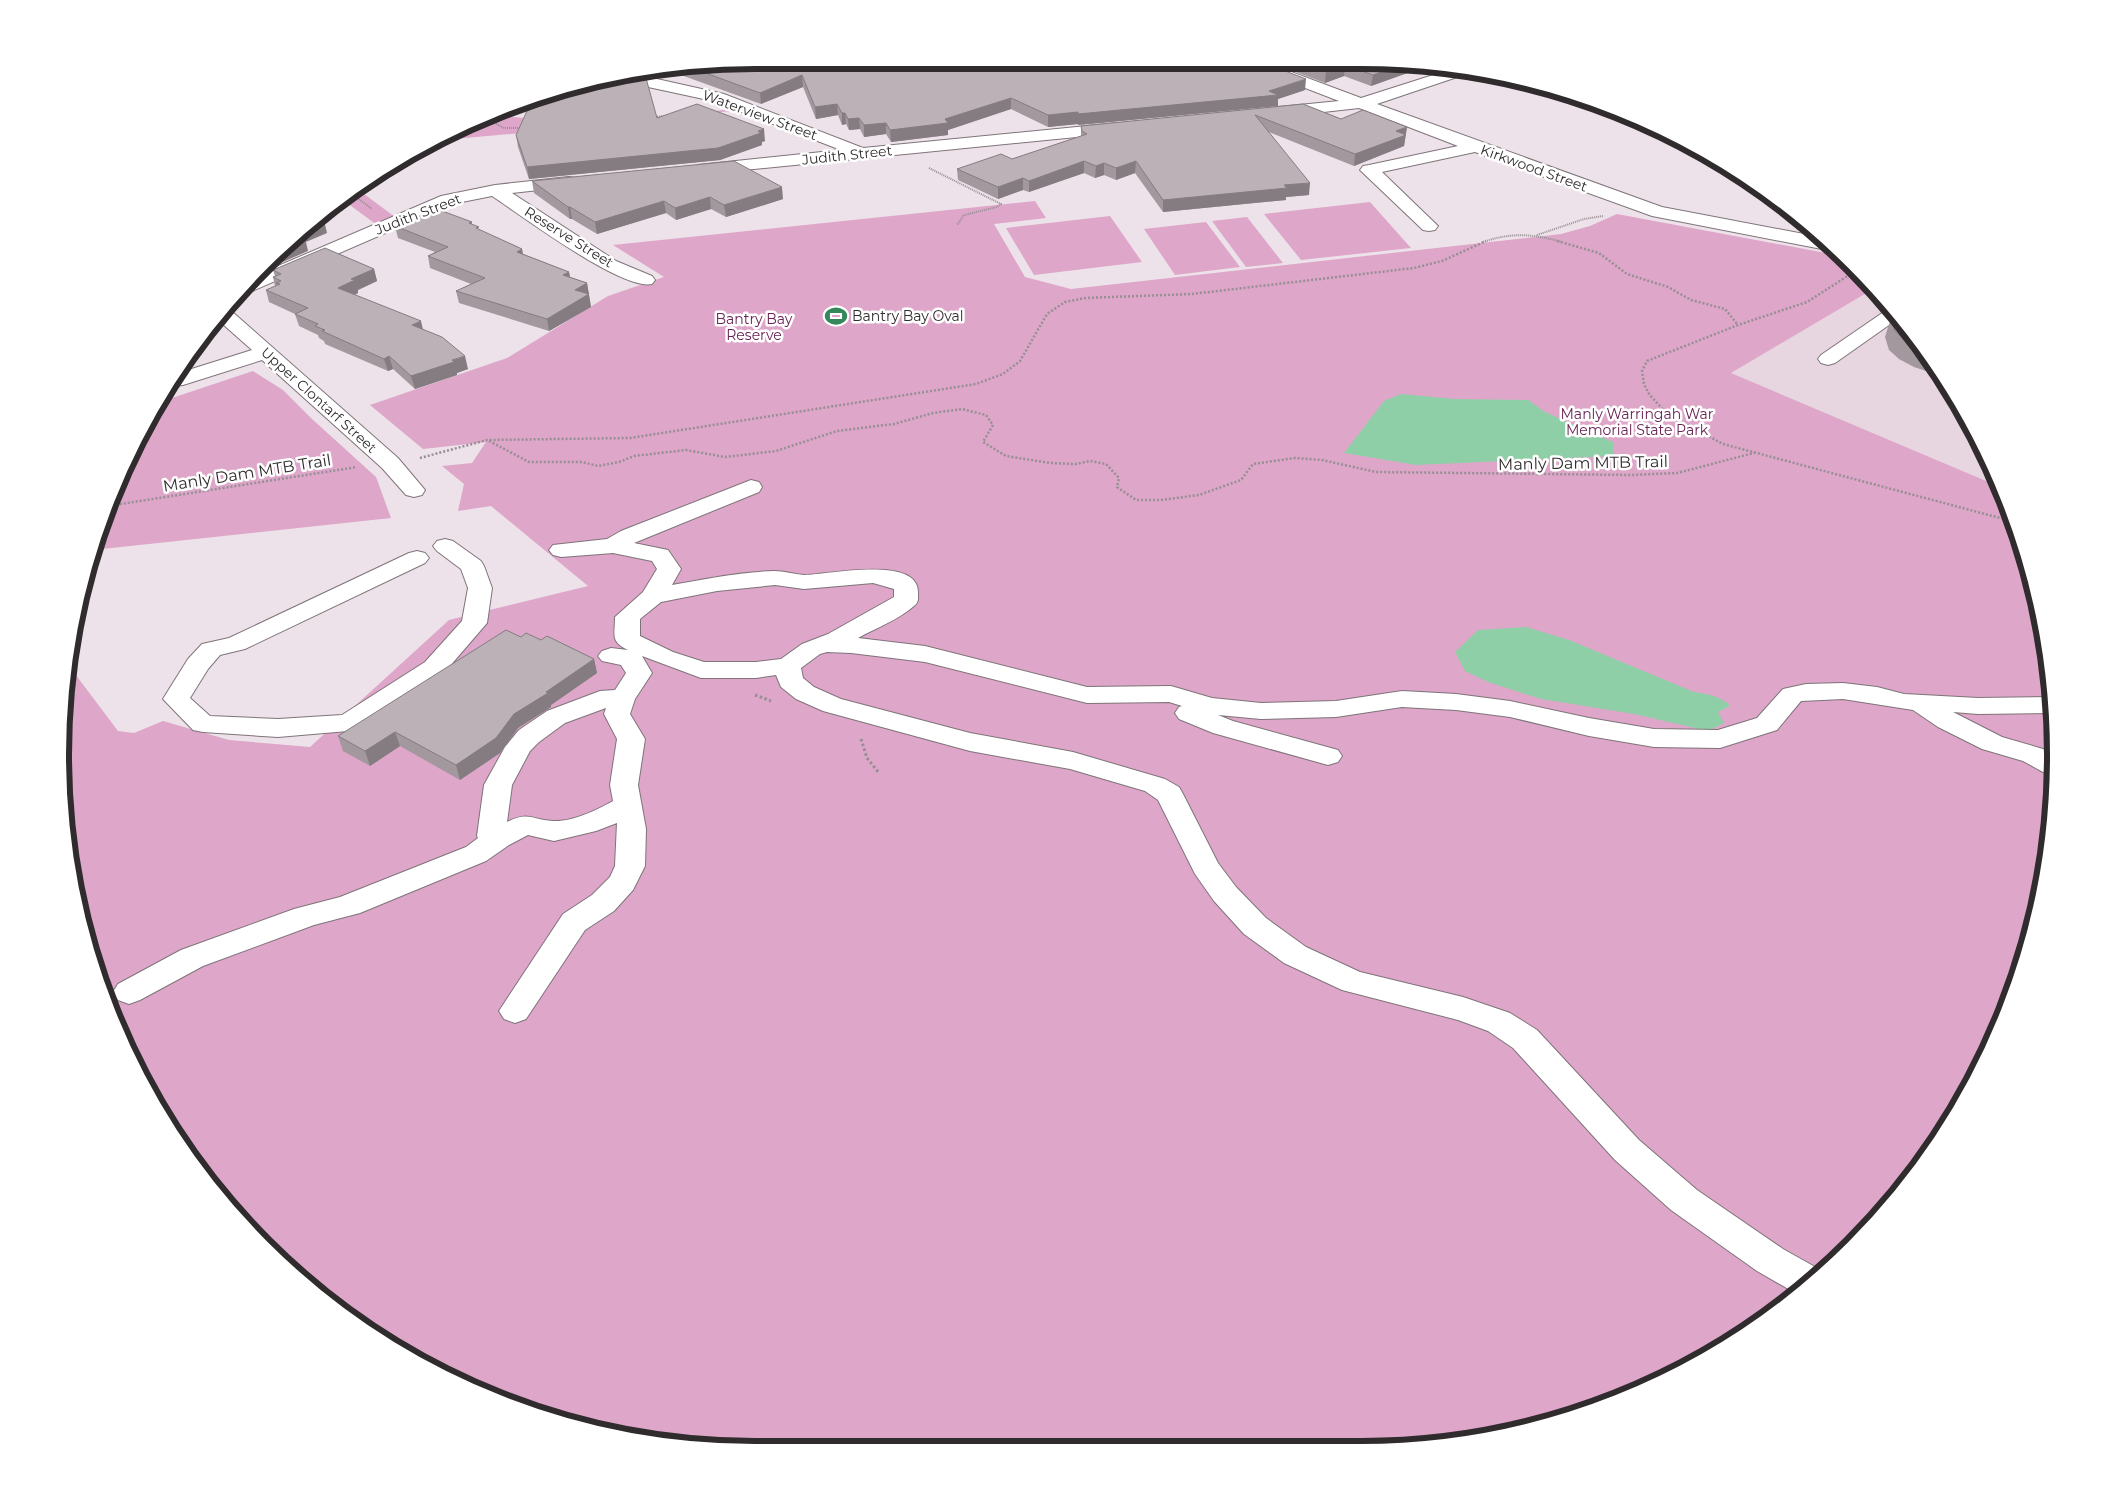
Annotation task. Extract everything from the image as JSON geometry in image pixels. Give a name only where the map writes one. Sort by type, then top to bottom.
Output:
[{"type":"street","name":"Kirkwood Street","points":[[1270,69],[1364,103],[1476,147],[1658,212],[1816,242]]},
{"type":"street","points":[[1259,114],[1364,103],[1450,75]]},
{"type":"street","name":"Waterview Street","points":[[636,80],[718,98],[863,153]]},
{"type":"street","name":"Judith Street","points":[[684,171],[1132,127]]},
{"type":"street","points":[[1429,226],[1369,170],[1476,147]]},
{"type":"street","name":"Judith Street","points":[[260,281],[440,203],[471,194],[495,190],[585,181]]},
{"type":"street","name":"Reserve Street","points":[[495,190],[609,265],[646,280]]},
{"type":"street","points":[[1828,359],[1888,316]]},
{"type":"street","name":"Upper Clontarf Street","points":[[227,317],[390,463],[414,490]]},
{"type":"street","points":[[181,379],[266,352]]},
{"type":"street","points":[[613,546],[629,536],[751,487]]},
{"type":"street","points":[[416,558],[236,644],[211,649],[197,665],[176,699],[203,724],[278,728],[348,723],[434,668],[474,623],[480,588],[472,566],[444,546]]},
{"type":"street","points":[[561,550],[613,546],[660,555],[669,569],[653,596],[628,617],[627,640],[664,657],[701,670],[756,670],[788,666],[811,650],[882,616],[906,600],[906,585],[894,579],[873,576],[804,582],[775,578],[717,584],[653,596]]},
{"type":"street","points":[[824,644],[851,645],[925,654],[1087,695],[1172,694],[1204,697],[1261,711],[1296,709],[1336,710],[1402,699],[1456,702],[1510,709],[1589,727],[1654,738],[1720,739],[1767,724],[1792,695],[1806,692],[1843,691],[1877,695],[1904,702],[2045,705]]},
{"type":"street","points":[[515,1011],[574,922],[603,903],[622,883],[630,866],[632,829],[626,806],[624,785],[631,739],[617,714],[622,699],[639,673],[630,658],[611,656]]},
{"type":"street","points":[[788,666],[790,681],[805,693],[832,705],[970,742],[1073,761],[1155,785],[1169,794],[1205,867],[1225,894],[1255,926],[1295,955],[1323,970],[1353,982],[1463,1009],[1499,1022],[1526,1039],[1568,1088],[1627,1150],[1684,1200],[1770,1260],[1804,1279]]},
{"type":"street","points":[[1152,694],[1194,716],[1223,727],[1328,756]]},
{"type":"street","points":[[499,838],[491,836],[498,785],[519,747],[529,736],[556,717],[609,697],[622,699]]},
{"type":"street","points":[[1917,701],[1948,721],[1992,742],[2033,755],[2047,763]]},
{"type":"street","points":[[128,992],[192,958],[305,917],[349,905],[476,854],[499,838],[525,825],[554,831],[586,824],[608,816],[626,806]]},
{"type":"path","points":[[648,118],[667,116]]},
{"type":"path","points":[[491,121],[504,128],[522,128]]},
{"type":"path","points":[[907,149],[910,155],[918,162],[1000,204],[997,208],[964,215],[957,225]]},
{"type":"path","points":[[1537,236],[1584,220],[1629,211],[1639,205]]},
{"type":"path","name":"Manly Dam MTB Trail","points":[[116,505],[417,460],[437,452],[458,449],[487,440],[630,438],[967,386],[1003,374],[1020,361],[1029,348],[1046,314],[1065,302],[1085,298],[1192,294],[1414,268],[1442,262],[1477,244],[1495,238],[1514,235],[1537,236]]},
{"type":"path","points":[[1537,236],[1598,252],[1627,274],[1668,288],[1691,300],[1725,309],[1738,324]]},
{"type":"path","points":[[1754,453],[1723,444],[1667,414],[1649,394],[1644,384],[1642,371],[1647,361],[1738,324],[1807,302],[1850,274]]},
{"type":"path","name":"Manly Dam MTB Trail","points":[[487,440],[529,462],[582,462],[598,466],[619,462],[634,456],[686,450],[725,457],[776,451],[837,431],[894,424],[933,412],[962,410],[986,415],[993,425],[983,442],[1006,456],[1050,463],[1076,464],[1090,461],[1106,464],[1119,478],[1117,487],[1136,500],[1161,500],[1199,495],[1241,480],[1254,464],[1295,458],[1322,460],[1376,472],[1632,475],[1677,473],[1754,453],[2005,519]]},
{"type":"path","points":[[748,692],[776,703]]},
{"type":"path","points":[[860,733],[864,754],[871,767],[879,773]]},
{"type":"shaded area","points":[[1867,293],[1905,337],[1932,374],[1955,412],[1991,483],[1731,373]]},
{"type":"shaded area","points":[[1401,394],[1454,399],[1528,400],[1545,412],[1613,442],[1614,456],[1416,465],[1344,453],[1384,401]]},
{"type":"shaded area","points":[[1526,627],[1569,640],[1694,692],[1718,698],[1730,706],[1718,712],[1724,723],[1708,731],[1634,714],[1541,699],[1488,682],[1465,671],[1455,652],[1478,630]]},
{"type":"green space","points":[[749,109],[453,139],[505,116],[590,124]]},
{"type":"green space","points":[[362,193],[399,220],[381,228],[348,203]]},
{"type":"green space","points":[[1035,201],[1046,218],[994,224],[1025,277],[1071,289],[1561,234],[1590,226],[1617,214],[1828,253],[1867,293],[1731,373],[1991,483],[2011,534],[2024,577],[2041,665],[2046,710],[2046,800],[2034,889],[2024,933],[2011,976],[1995,1018],[1976,1059],[1932,1136],[1877,1207],[1846,1240],[1813,1271],[1742,1326],[1665,1370],[1624,1389],[1582,1405],[1539,1418],[1451,1435],[1406,1440],[1361,1441],[710,1440],[621,1428],[577,1418],[534,1405],[492,1389],[451,1370],[374,1326],[303,1271],[239,1207],[211,1173],[184,1136],[161,1098],[121,1018],[105,976],[92,933],[75,845],[70,800],[69,755],[70,710],[74,673],[118,731],[134,733],[163,721],[229,740],[310,747],[449,620],[588,586],[491,506],[458,511],[464,484],[442,466],[472,463],[486,442],[423,449],[370,405],[507,358],[608,296],[664,277],[613,245]]},
{"type":"green space","points":[[1370,202],[1411,248],[1301,260],[1264,214]]},
{"type":"green space","points":[[1110,216],[1142,262],[1034,275],[1006,228]]},
{"type":"green space","points":[[1247,217],[1283,263],[1246,267],[1212,221]]},
{"type":"green space","points":[[1206,222],[1240,267],[1175,275],[1144,229]]},
{"type":"green space","points":[[253,371],[283,390],[376,477],[391,518],[100,549],[121,492],[140,451],[169,399]]},
{"type":"building","points":[[755,69],[1280,69],[1306,79],[1269,91],[1278,95],[1078,114],[1078,112],[1048,115],[1011,98],[945,119],[948,123],[890,130],[886,123],[864,125],[859,118],[848,119],[837,104],[815,107],[802,75],[760,93],[700,71]]},
{"type":"building","points":[[1356,69],[1388,70],[1373,75]]},
{"type":"building","points":[[646,78],[657,118],[697,104],[764,129],[758,131],[761,133],[718,148],[527,167],[516,135],[529,107],[577,92]]},
{"type":"building","points":[[1303,104],[1341,119],[1363,110],[1407,127],[1396,131],[1406,135],[1355,154],[1255,115],[1310,183],[1284,185],[1287,188],[1163,200],[1136,161],[1116,168],[1104,163],[1096,166],[1084,161],[1029,181],[1023,178],[998,187],[957,169],[1001,154],[1012,159],[1087,134],[1082,131],[1081,126]]},
{"type":"building","points":[[734,161],[782,187],[724,205],[710,197],[675,208],[664,201],[595,222],[568,207],[532,181]]},
{"type":"building","points":[[437,209],[472,222],[469,223],[479,227],[476,228],[522,249],[517,252],[569,272],[563,275],[587,283],[575,290],[589,294],[547,319],[456,291],[485,278],[428,256],[448,247],[395,226]]},
{"type":"building","points":[[325,248],[374,269],[351,279],[355,280],[338,288],[421,321],[412,325],[442,337],[465,356],[452,360],[454,362],[411,376],[389,356],[384,359],[322,331],[325,330],[315,326],[318,324],[295,314],[308,308],[266,290],[280,284],[276,283],[281,281],[273,277],[281,274],[273,270]]},
{"type":"building","points":[[1892,321],[1909,342],[1905,340],[1895,331]]},
{"type":"building","points":[[506,630],[521,637],[526,633],[541,640],[547,636],[594,659],[546,692],[548,693],[514,714],[496,738],[456,765],[395,732],[365,751],[338,736]]},
{"type":"place","name":"Bantry Bay Oval","points":[[836,316]]},
{"type":"park label","name":"Bantry Bay Reserve","points":[[754,328]]},
{"type":"park label","name":"Manly Warringah War Memorial State Park","points":[[1637,422]]}]
